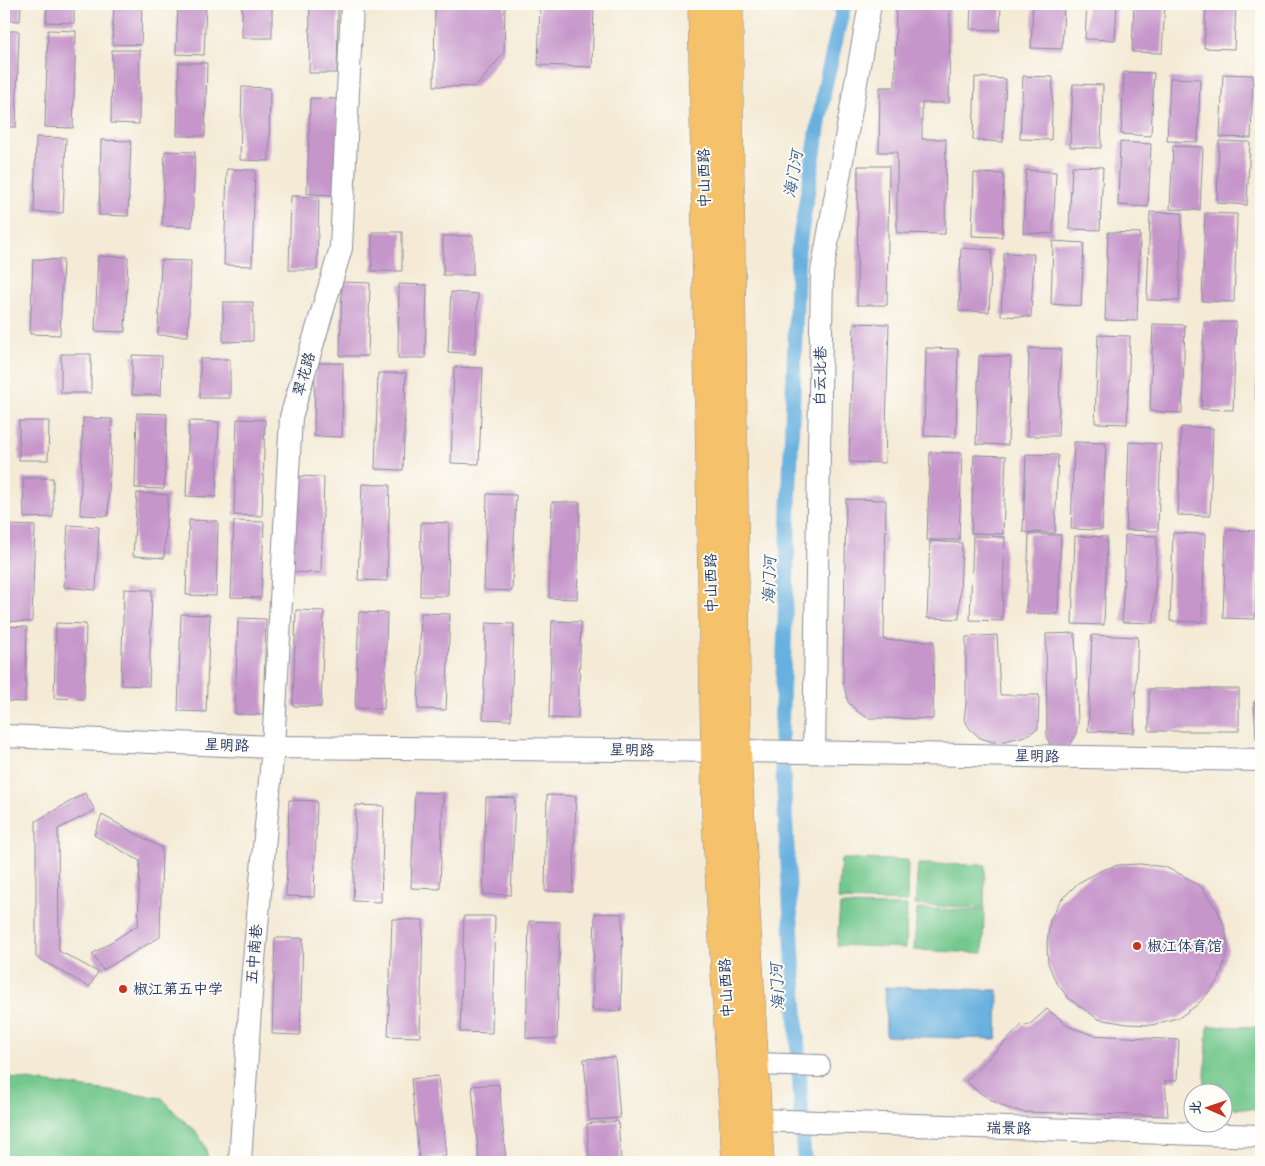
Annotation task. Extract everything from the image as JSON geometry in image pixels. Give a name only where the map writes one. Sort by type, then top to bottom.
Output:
[{"type":"main road","name":"中山西路","points":[[702,4],[734,751],[765,1064],[767,1120],[760,1162]]},
{"type":"main road","name":"中山西路","points":[[729,4],[734,751],[717,829],[736,1162]]},
{"type":"street","name":"翠花路","points":[[273,747],[291,417],[341,248],[352,4]]},
{"type":"street","name":"白云北巷","points":[[814,752],[822,272],[870,4]]},
{"type":"street","name":"星明路","points":[[4,736],[273,747],[814,752],[1261,760]]},
{"type":"street","name":"五中南巷","points":[[240,1162],[250,994],[273,747]]},
{"type":"street","points":[[765,1064],[819,1066]]},
{"type":"street","name":"瑞景路","points":[[767,1120],[1261,1136]]},
{"type":"green space","points":[[841,859],[908,860],[907,902],[838,900]]},
{"type":"green space","points":[[918,864],[985,865],[984,908],[915,905]]},
{"type":"green space","points":[[840,905],[907,906],[906,948],[837,945]]},
{"type":"green space","points":[[917,909],[984,910],[983,953],[914,950]]},
{"type":"green space","points":[[1208,1026],[1261,1027],[1261,1109],[1232,1108],[1232,1084],[1205,1084]]},
{"type":"green space","points":[[4,1077],[162,1098],[180,1118],[195,1130],[205,1146],[209,1162],[4,1162]]},
{"type":"water","points":[[885,987],[998,990],[997,1039],[886,1036]]},
{"type":"building","points":[[4,4],[21,4],[20,21],[4,20]]},
{"type":"building","points":[[47,4],[74,4],[74,23],[46,22]]},
{"type":"building","points":[[114,4],[142,4],[141,45],[112,44]]},
{"type":"building","points":[[178,4],[206,4],[204,55],[176,54]]},
{"type":"building","points":[[242,4],[272,4],[272,38],[242,38]]},
{"type":"building","points":[[310,4],[338,4],[337,73],[309,73]]},
{"type":"building","points":[[435,4],[505,4],[504,53],[476,87],[434,86]]},
{"type":"building","points":[[540,4],[594,4],[592,67],[538,65]]},
{"type":"building","points":[[896,4],[950,4],[949,103],[922,103],[922,139],[946,139],[945,234],[897,233],[897,152],[879,152],[880,87],[895,87]]},
{"type":"building","points":[[971,4],[1001,4],[1000,30],[970,29]]},
{"type":"building","points":[[1033,4],[1064,4],[1062,49],[1031,48]]},
{"type":"building","points":[[1087,4],[1117,4],[1115,40],[1085,39]]},
{"type":"building","points":[[1134,4],[1165,4],[1162,53],[1132,52]]},
{"type":"building","points":[[1206,4],[1236,4],[1234,49],[1204,48]]},
{"type":"building","points":[[48,30],[76,31],[73,128],[45,127]]},
{"type":"building","points":[[4,31],[19,31],[16,127],[4,127]]},
{"type":"building","points":[[112,50],[140,50],[139,124],[111,123]]},
{"type":"building","points":[[179,63],[207,63],[205,136],[177,136]]},
{"type":"building","points":[[1124,72],[1154,73],[1151,136],[1121,134]]},
{"type":"building","points":[[1223,74],[1253,75],[1251,138],[1220,137]]},
{"type":"building","points":[[1023,76],[1053,77],[1051,140],[1020,139]]},
{"type":"building","points":[[975,77],[1006,79],[1003,142],[973,140]]},
{"type":"building","points":[[1170,78],[1200,79],[1198,142],[1167,141]]},
{"type":"building","points":[[1073,84],[1103,85],[1101,148],[1070,147]]},
{"type":"building","points":[[242,87],[270,88],[269,161],[240,160]]},
{"type":"building","points":[[310,98],[339,99],[336,195],[307,194]]},
{"type":"building","points":[[36,137],[66,138],[63,213],[34,212]]},
{"type":"building","points":[[101,140],[131,141],[128,216],[99,215]]},
{"type":"building","points":[[1219,141],[1250,142],[1247,205],[1217,203]]},
{"type":"building","points":[[1120,142],[1151,144],[1148,207],[1118,205]]},
{"type":"building","points":[[1173,146],[1203,147],[1200,210],[1170,209]]},
{"type":"building","points":[[165,151],[195,152],[192,227],[162,226]]},
{"type":"building","points":[[858,166],[889,166],[887,305],[857,305]]},
{"type":"building","points":[[1072,166],[1103,167],[1100,230],[1069,229]]},
{"type":"building","points":[[227,169],[255,170],[252,266],[224,265]]},
{"type":"building","points":[[1026,170],[1056,172],[1053,234],[1023,233]]},
{"type":"building","points":[[974,173],[1004,174],[1002,237],[972,236]]},
{"type":"building","points":[[291,196],[319,197],[317,270],[289,270]]},
{"type":"building","points":[[1150,212],[1182,213],[1179,301],[1147,300]]},
{"type":"building","points":[[1205,213],[1237,214],[1234,302],[1202,301]]},
{"type":"building","points":[[372,232],[402,232],[402,271],[372,271]]},
{"type":"building","points":[[1108,232],[1140,233],[1137,321],[1105,320]]},
{"type":"building","points":[[443,236],[473,236],[473,275],[443,275]]},
{"type":"building","points":[[1053,241],[1084,243],[1081,306],[1051,304]]},
{"type":"building","points":[[961,248],[992,250],[989,312],[959,311]]},
{"type":"building","points":[[1004,253],[1034,254],[1031,317],[1001,316]]},
{"type":"building","points":[[1260,254],[1261,307],[1258,307]]},
{"type":"building","points":[[98,256],[128,257],[125,332],[95,331]]},
{"type":"building","points":[[33,259],[63,260],[60,335],[30,334]]},
{"type":"building","points":[[161,260],[191,261],[188,336],[158,335]]},
{"type":"building","points":[[342,282],[370,283],[368,356],[340,356]]},
{"type":"building","points":[[399,284],[427,285],[425,358],[398,358]]},
{"type":"building","points":[[451,292],[478,294],[475,354],[448,352]]},
{"type":"building","points":[[223,302],[253,302],[253,341],[223,342]]},
{"type":"building","points":[[1258,313],[1261,313],[1261,401],[1256,401]]},
{"type":"building","points":[[1204,322],[1236,322],[1233,410],[1201,409]]},
{"type":"building","points":[[854,323],[889,324],[885,463],[849,462]]},
{"type":"building","points":[[1153,324],[1185,325],[1182,413],[1150,411]]},
{"type":"building","points":[[1098,335],[1130,336],[1127,424],[1095,423]]},
{"type":"building","points":[[926,348],[958,349],[956,437],[924,436]]},
{"type":"building","points":[[1029,348],[1061,349],[1058,436],[1027,436]]},
{"type":"building","points":[[61,354],[91,354],[91,393],[61,393]]},
{"type":"building","points":[[132,355],[162,356],[161,395],[132,395]]},
{"type":"building","points":[[979,356],[1011,357],[1008,445],[976,444]]},
{"type":"building","points":[[200,359],[230,359],[230,398],[200,398]]},
{"type":"building","points":[[315,363],[343,363],[342,437],[314,436]]},
{"type":"building","points":[[454,367],[483,368],[479,464],[451,463]]},
{"type":"building","points":[[378,373],[406,373],[403,470],[375,469]]},
{"type":"building","points":[[137,413],[167,414],[164,489],[135,488]]},
{"type":"building","points":[[83,418],[112,419],[108,516],[80,515]]},
{"type":"building","points":[[237,419],[265,420],[262,516],[234,515]]},
{"type":"building","points":[[19,421],[49,421],[48,460],[19,460]]},
{"type":"building","points":[[189,421],[219,422],[216,497],[186,496]]},
{"type":"building","points":[[1181,427],[1213,428],[1210,516],[1178,515]]},
{"type":"building","points":[[1074,442],[1106,443],[1102,530],[1071,529]]},
{"type":"building","points":[[1129,442],[1161,444],[1158,531],[1126,530]]},
{"type":"building","points":[[930,452],[962,453],[959,540],[927,540]]},
{"type":"building","points":[[1026,454],[1058,455],[1055,533],[1023,532]]},
{"type":"building","points":[[974,455],[1006,456],[1003,534],[971,533]]},
{"type":"building","points":[[296,476],[324,477],[321,573],[293,572]]},
{"type":"building","points":[[23,478],[53,478],[53,517],[24,518]]},
{"type":"building","points":[[362,484],[390,485],[387,581],[358,580]]},
{"type":"building","points":[[137,493],[168,495],[164,558],[133,556]]},
{"type":"building","points":[[487,494],[516,495],[512,591],[484,590]]},
{"type":"building","points":[[846,499],[886,500],[884,640],[934,641],[933,719],[868,718],[858,712],[848,702],[843,683]]},
{"type":"building","points":[[552,502],[580,502],[577,599],[549,598]]},
{"type":"building","points":[[189,520],[218,521],[216,596],[186,595]]},
{"type":"building","points":[[234,521],[264,522],[261,598],[231,597]]},
{"type":"building","points":[[421,522],[449,523],[448,596],[420,596]]},
{"type":"building","points":[[7,525],[35,526],[32,622],[4,621]]},
{"type":"building","points":[[68,525],[99,527],[96,590],[64,587]]},
{"type":"building","points":[[1226,530],[1257,531],[1255,619],[1223,618]]},
{"type":"building","points":[[1173,533],[1205,534],[1202,622],[1170,621]]},
{"type":"building","points":[[1029,534],[1061,535],[1058,614],[1026,613]]},
{"type":"building","points":[[1125,535],[1157,536],[1154,623],[1122,622]]},
{"type":"building","points":[[973,536],[1005,537],[1002,621],[970,620]]},
{"type":"building","points":[[1075,536],[1107,537],[1104,625],[1072,624]]},
{"type":"building","points":[[930,541],[962,543],[959,619],[927,618]]},
{"type":"building","points":[[124,589],[152,590],[149,686],[121,685]]},
{"type":"building","points":[[296,610],[324,611],[321,707],[293,706]]},
{"type":"building","points":[[359,612],[387,613],[384,709],[355,708]]},
{"type":"building","points":[[421,613],[450,614],[446,710],[418,709]]},
{"type":"building","points":[[181,614],[210,615],[206,712],[178,711]]},
{"type":"building","points":[[238,618],[266,619],[263,715],[235,714]]},
{"type":"building","points":[[552,621],[581,622],[578,719],[549,718]]},
{"type":"building","points":[[56,623],[86,624],[84,699],[54,698]]},
{"type":"building","points":[[486,623],[514,624],[511,720],[483,719]]},
{"type":"building","points":[[4,626],[27,627],[25,702],[4,701]]},
{"type":"building","points":[[1075,633],[1078,723],[1075,737],[1070,745],[1061,748],[1050,745],[1047,737],[1046,634]]},
{"type":"building","points":[[997,635],[1000,695],[1039,695],[1038,729],[1025,736],[993,742],[980,738],[970,729],[964,719],[966,704],[966,637]]},
{"type":"building","points":[[1092,635],[1138,637],[1134,733],[1088,731]]},
{"type":"building","points":[[1149,689],[1239,689],[1239,731],[1149,731]]},
{"type":"building","points":[[1254,702],[1261,702],[1261,744],[1256,739]]},
{"type":"building","points":[[415,792],[443,793],[440,889],[411,888]]},
{"type":"building","points":[[85,793],[95,810],[58,829],[59,951],[98,972],[89,987],[36,957],[36,821]]},
{"type":"building","points":[[547,795],[576,796],[573,892],[545,891]]},
{"type":"building","points":[[486,797],[515,798],[511,895],[483,894]]},
{"type":"building","points":[[289,800],[317,801],[314,897],[286,896]]},
{"type":"building","points":[[356,805],[384,806],[381,902],[353,901]]},
{"type":"building","points":[[102,815],[162,848],[160,937],[103,970],[92,954],[138,925],[140,861],[94,835]]},
{"type":"building","name":"椒江体育馆","points":[[1140,864],[1165,867],[1201,887],[1217,909],[1225,928],[1228,949],[1219,979],[1197,1005],[1180,1017],[1152,1025],[1127,1024],[1098,1019],[1068,998],[1055,980],[1048,963],[1047,943],[1050,920],[1060,901],[1078,883],[1102,870],[1118,865]]},
{"type":"building","points":[[595,913],[623,914],[621,1011],[592,1010]]},
{"type":"building","points":[[464,916],[495,916],[492,1033],[460,1032]]},
{"type":"building","points":[[392,919],[423,920],[420,1037],[388,1036]]},
{"type":"building","points":[[529,921],[560,922],[557,1039],[526,1038]]},
{"type":"building","points":[[275,938],[303,938],[300,1035],[272,1034]]},
{"type":"building","points":[[1047,1009],[1070,1027],[1093,1035],[1179,1040],[1177,1080],[1165,1081],[1168,1116],[1023,1112],[1007,1108],[993,1101],[966,1081],[1023,1024],[1028,1026]]},
{"type":"building","points":[[615,1057],[620,1118],[589,1120],[584,1059]]},
{"type":"building","points":[[438,1076],[446,1156],[419,1158],[411,1079]]},
{"type":"building","points":[[499,1084],[506,1162],[479,1162],[472,1086]]},
{"type":"building","points":[[618,1121],[621,1162],[589,1162],[587,1124]]},
{"type":"waterway","name":"海门河","points":[[804,1162],[781,736],[798,251],[825,86],[844,4]]},
{"type":"place","name":"椒江体育馆","points":[[1137,946]]},
{"type":"place","name":"椒江第五中学","points":[[123,989]]}]
